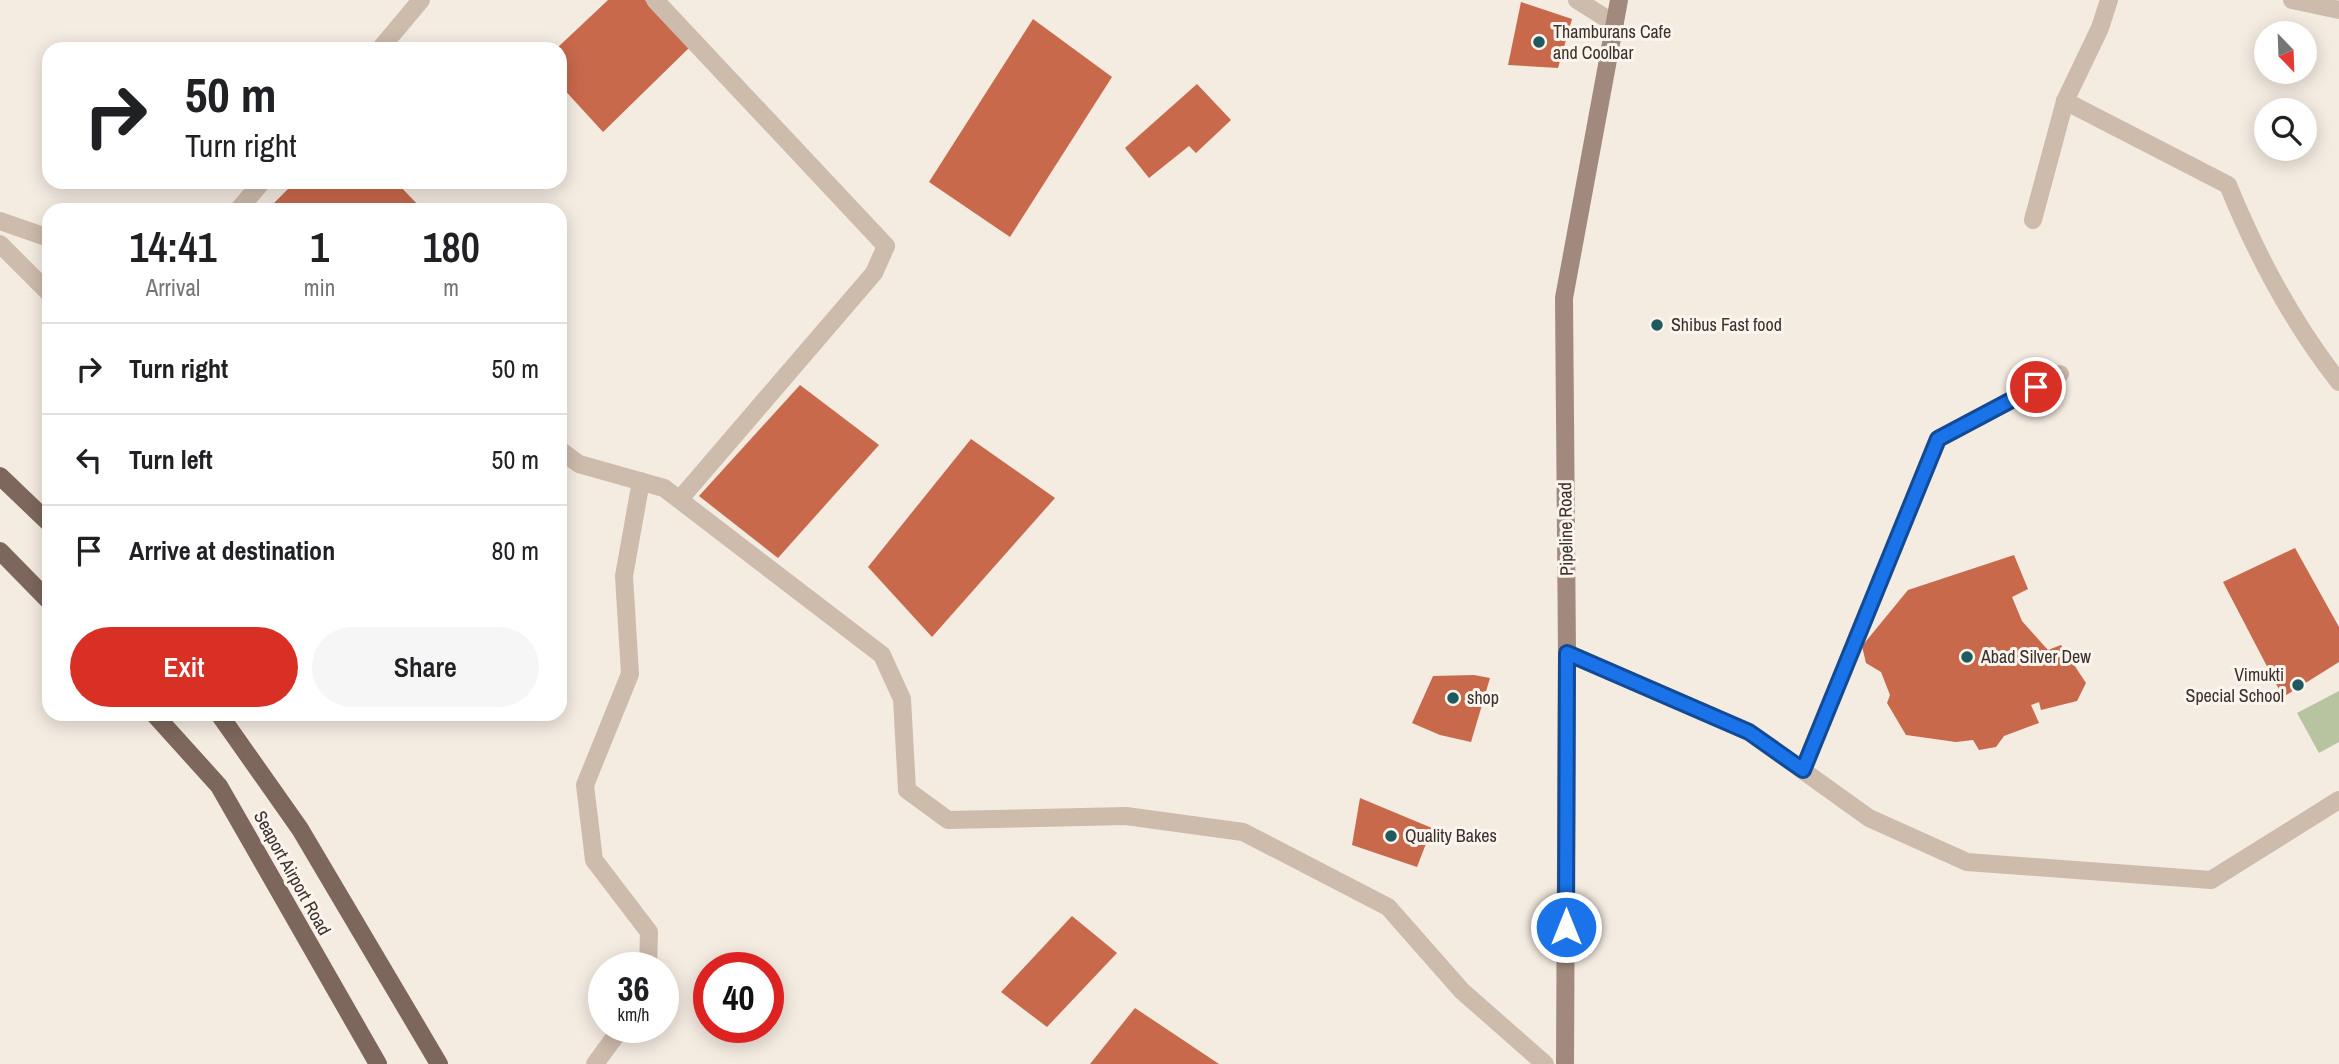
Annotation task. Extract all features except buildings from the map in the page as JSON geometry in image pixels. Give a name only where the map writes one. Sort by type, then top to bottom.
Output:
[{"type":"main road","points":[[0,476],[42,516]]},
{"type":"main road","points":[[0,551],[42,594]]},
{"type":"main road","name":"Seaport Airport Road","points":[[160,721],[219,786],[378,1064]]},
{"type":"main road","name":"Seaport Airport Road","points":[[224,721],[300,829],[439,1064]]},
{"type":"street","points":[[386,42],[421,0]]},
{"type":"street","points":[[655,0],[886,246],[874,273],[680,499]]},
{"type":"street","points":[[1577,0],[1615,24]]},
{"type":"street","name":"Pipeline Road","points":[[1565,1064],[1567,653],[1564,298],[1619,0]]},
{"type":"street","points":[[2033,220],[2065,101],[2109,0]]},
{"type":"street","points":[[2291,0],[2339,10]]},
{"type":"street","points":[[2065,101],[2228,184],[2255,251],[2299,328],[2338,379]]},
{"type":"street","points":[[244,203],[256,189]]},
{"type":"street","points":[[0,221],[42,236]]},
{"type":"street","points":[[0,244],[42,286]]},
{"type":"street","points":[[1803,770],[1938,439],[2060,374]]},
{"type":"street","points":[[567,455],[579,464],[664,488],[882,655],[902,699],[907,790],[948,820],[1126,816],[1243,832],[1388,907],[1462,991],[1545,1064]]},
{"type":"street","points":[[641,481],[624,576],[630,674],[585,785],[594,860],[649,932],[648,952]]},
{"type":"street","points":[[1567,653],[1749,732],[1870,818],[1967,862],[2211,880],[2339,800]]},
{"type":"street","points":[[595,1064],[610,1043]]},
{"type":"green space","points":[[2339,691],[2339,742],[2319,753],[2297,713]]},
{"type":"place","name":"Thamburans Cafe and Coolbar","points":[[1539,42]]},
{"type":"place","name":"Shibus Fast food","points":[[1657,325]]},
{"type":"place","name":"Abad Silver Dew","points":[[1967,657]]},
{"type":"place","name":"Vimukti Special School","points":[[2298,685]]},
{"type":"place","name":"shop","points":[[1453,698]]},
{"type":"place","name":"Quality Bakes","points":[[1391,836]]},
{"type":"route","points":[[1566,927],[1567,653],[1749,732],[1803,770],[1938,439],[2036,387]]}]
